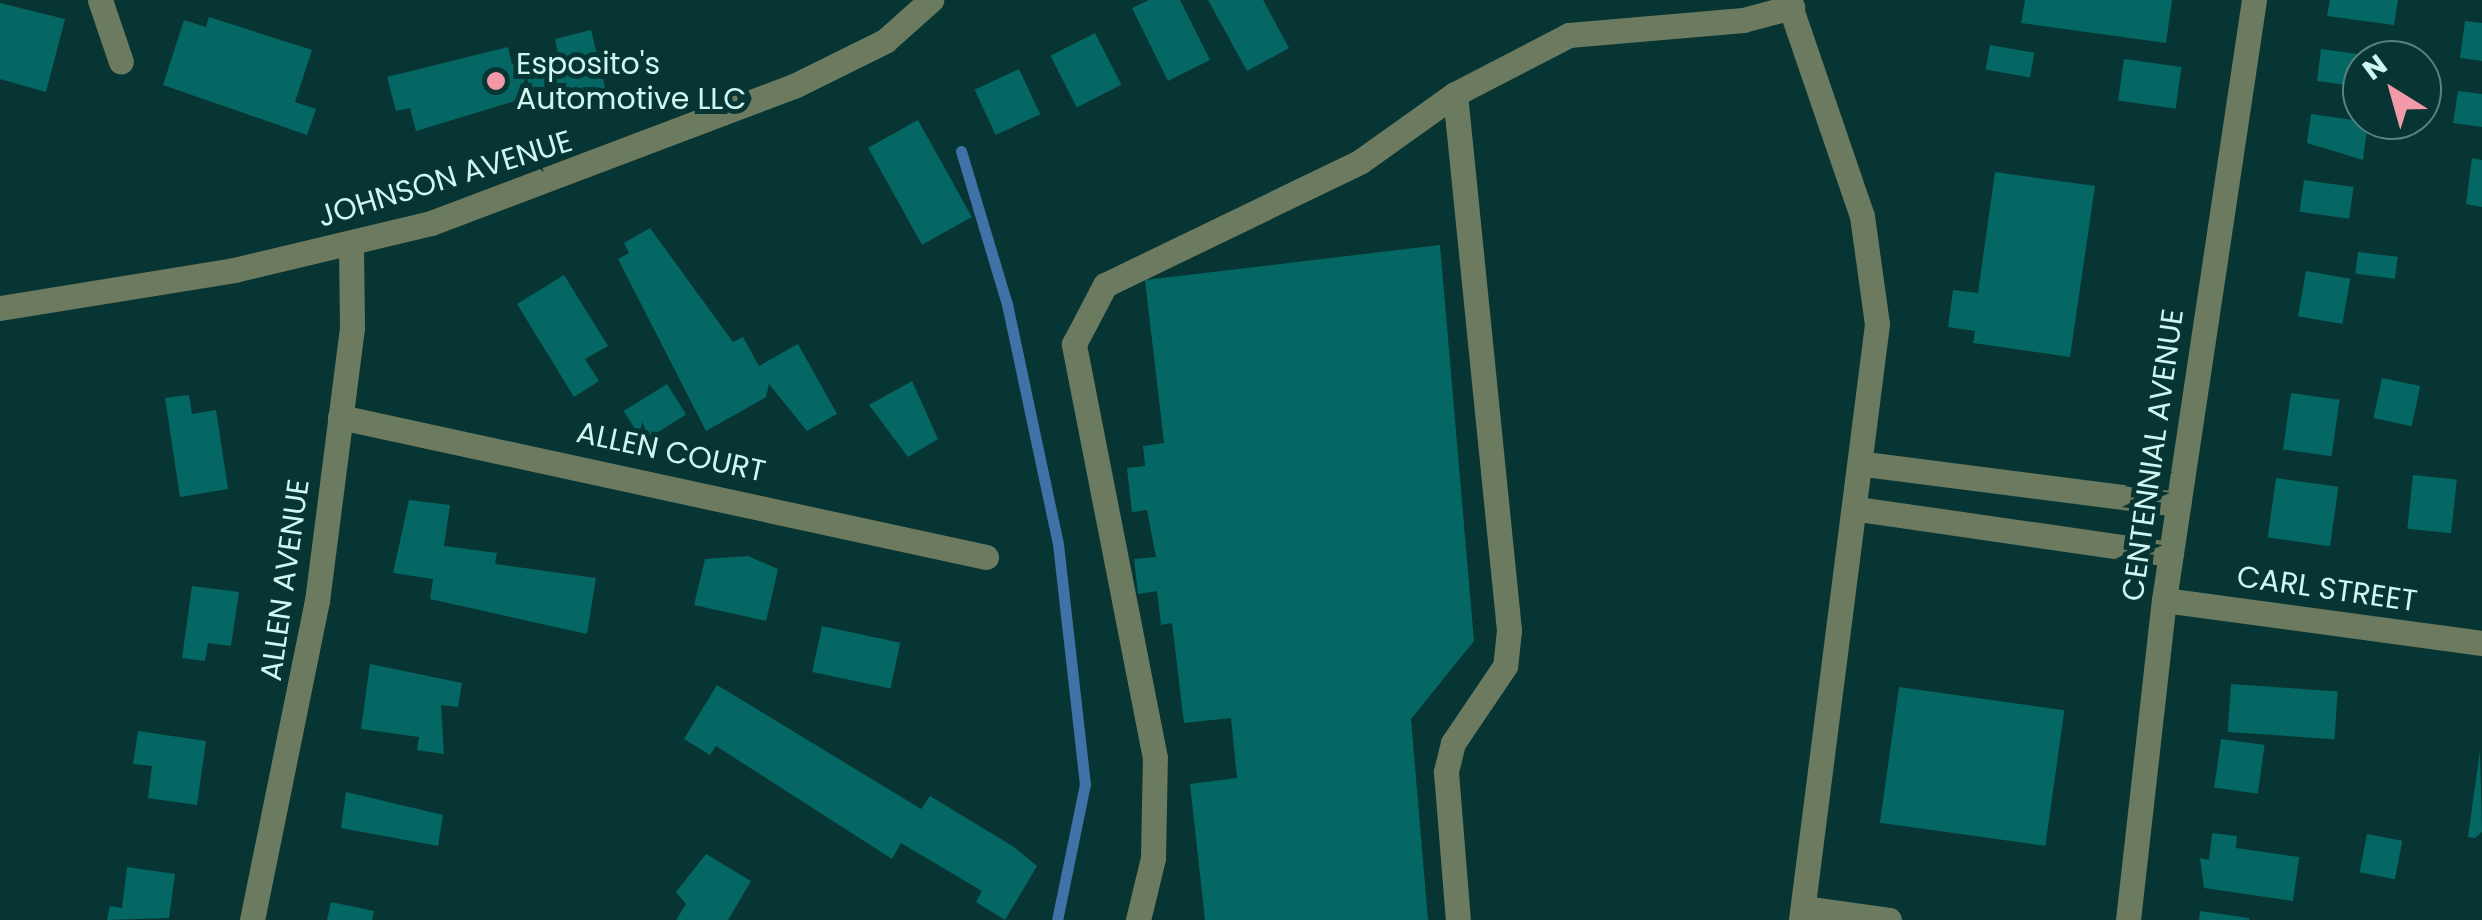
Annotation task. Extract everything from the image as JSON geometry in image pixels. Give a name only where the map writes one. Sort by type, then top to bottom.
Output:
[{"type":"street","points":[[100,0],[121,62]]},
{"type":"street","name":"JOHNSON AVENUE","points":[[0,308],[351,245],[714,121],[885,41],[932,0]]},
{"type":"street","name":"CENTENNIAL AVENUE","points":[[2128,920],[2164,600],[2254,0]]},
{"type":"street","points":[[1138,920],[1153,858],[1155,758],[1074,344],[1105,285],[1360,162],[1454,94],[1569,35],[1743,20],[1791,2],[1875,272],[1865,464],[1802,914],[1889,920]]},
{"type":"street","points":[[1454,94],[1509,630],[1505,666],[1452,743],[1446,772],[1458,920]]},
{"type":"street","name":"ALLEN AVENUE","points":[[252,920],[297,728],[340,418],[351,245]]},
{"type":"street","name":"ALLEN COURT","points":[[340,418],[986,557]]},
{"type":"street","points":[[1865,464],[2178,504]]},
{"type":"street","points":[[1858,509],[2171,554]]},
{"type":"street","name":"CARL STREET","points":[[2164,600],[2482,643]]},
{"type":"building","points":[[1149,0],[1180,0],[1210,60],[1168,81],[1132,8]]},
{"type":"building","points":[[1208,0],[1263,0],[1289,48],[1247,71]]},
{"type":"building","points":[[2025,0],[2172,0],[2166,43],[2021,23]]},
{"type":"building","points":[[2330,0],[2398,0],[2394,25],[2327,16]]},
{"type":"building","points":[[0,3],[65,19],[46,92],[0,79]]},
{"type":"building","points":[[209,17],[312,50],[295,102],[316,109],[307,135],[163,85],[184,20],[206,27]]},
{"type":"building","points":[[2465,21],[2482,23],[2482,61],[2460,58]]},
{"type":"building","name":"Esposito's Automotive LLC","points":[[591,30],[606,91],[567,100],[564,86],[416,131],[410,108],[396,111],[387,77],[508,47],[512,64],[558,53],[555,39]]},
{"type":"building","points":[[1095,33],[1121,85],[1077,107],[1050,56]]},
{"type":"building","points":[[1990,45],[2034,53],[2030,77],[1986,70]]},
{"type":"building","points":[[2321,49],[2342,52],[2342,84],[2317,81]]},
{"type":"building","points":[[2124,59],[2181,67],[2176,109],[2118,101]]},
{"type":"building","points":[[1019,69],[1040,114],[996,135],[975,90]]},
{"type":"building","points":[[2458,91],[2482,94],[2482,127],[2453,123]]},
{"type":"building","points":[[2311,114],[2342,118],[2342,140],[2366,140],[2363,160],[2307,143]]},
{"type":"building","points":[[918,120],[972,217],[922,245],[868,148]]},
{"type":"building","points":[[2472,158],[2482,160],[2482,207],[2466,204]]},
{"type":"building","points":[[1995,172],[2095,186],[2070,357],[1973,343],[1975,331],[1948,327],[1953,290],[1978,293]]},
{"type":"building","points":[[2304,180],[2354,187],[2349,219],[2300,212]]},
{"type":"building","points":[[650,228],[733,342],[743,337],[759,366],[798,344],[837,414],[807,431],[769,384],[766,397],[706,431],[618,259],[629,253],[624,243]]},
{"type":"building","points":[[1440,245],[1474,641],[1411,719],[1428,920],[1205,920],[1190,784],[1237,778],[1231,718],[1184,723],[1172,623],[1161,625],[1157,591],[1138,594],[1134,559],[1156,557],[1147,510],[1132,512],[1127,468],[1145,466],[1143,446],[1164,443],[1145,280]]},
{"type":"building","points":[[2358,252],[2398,257],[2395,279],[2355,274]]},
{"type":"building","points":[[2306,271],[2350,279],[2342,324],[2298,316]]},
{"type":"building","points":[[564,275],[608,346],[585,359],[599,381],[574,397],[517,304]]},
{"type":"building","points":[[2382,378],[2420,386],[2412,426],[2373,418]]},
{"type":"building","points":[[912,381],[938,439],[908,457],[869,405]]},
{"type":"building","points":[[667,384],[686,415],[643,442],[624,411]]},
{"type":"building","points":[[2291,393],[2340,400],[2332,456],[2283,449]]},
{"type":"building","points":[[189,395],[192,414],[216,410],[228,489],[180,497],[165,398]]},
{"type":"building","points":[[2413,475],[2457,480],[2451,533],[2407,529]]},
{"type":"building","points":[[2276,478],[2338,487],[2330,546],[2268,537]]},
{"type":"building","points":[[409,500],[450,505],[444,546],[497,553],[495,564],[596,578],[587,634],[430,599],[433,579],[393,573]]},
{"type":"building","points":[[748,556],[778,569],[766,621],[694,605],[705,559]]},
{"type":"building","points":[[192,586],[239,592],[231,646],[208,643],[205,661],[182,658]]},
{"type":"building","points":[[822,626],[900,643],[890,689],[812,672]]},
{"type":"building","points":[[370,664],[462,683],[458,707],[441,705],[444,754],[417,750],[419,737],[361,729]]},
{"type":"building","points":[[2231,684],[2338,691],[2334,739],[2228,732]]},
{"type":"building","points":[[717,685],[921,809],[930,796],[1014,847],[1037,866],[1005,920],[976,902],[982,891],[901,843],[892,859],[716,746],[710,755],[684,739]]},
{"type":"building","points":[[1899,687],[2064,710],[2045,846],[1880,823]]},
{"type":"building","points":[[138,731],[206,741],[197,805],[148,798],[152,766],[133,764]]},
{"type":"building","points":[[2221,739],[2265,745],[2258,794],[2214,788]]},
{"type":"building","points":[[2480,751],[2482,832],[2475,838],[2468,837]]},
{"type":"building","points":[[346,792],[443,815],[438,846],[341,828]]},
{"type":"building","points":[[2212,833],[2237,836],[2236,848],[2299,857],[2293,901],[2204,888],[2200,858],[2209,860]]},
{"type":"building","points":[[2367,834],[2402,841],[2395,879],[2360,872]]},
{"type":"building","points":[[706,854],[751,881],[728,920],[676,920],[686,904],[676,892]]},
{"type":"building","points":[[127,867],[175,874],[169,918],[107,920],[110,906],[122,908]]},
{"type":"building","points":[[331,902],[374,911],[372,920],[327,920]]},
{"type":"building","points":[[2200,911],[2249,918],[2249,920],[2199,920]]},
{"type":"waterway","points":[[961,151],[1007,304],[1058,544],[1085,784],[1057,920]]},
{"type":"place","name":"Esposito's Automotive LLC","points":[[496,81]]}]
